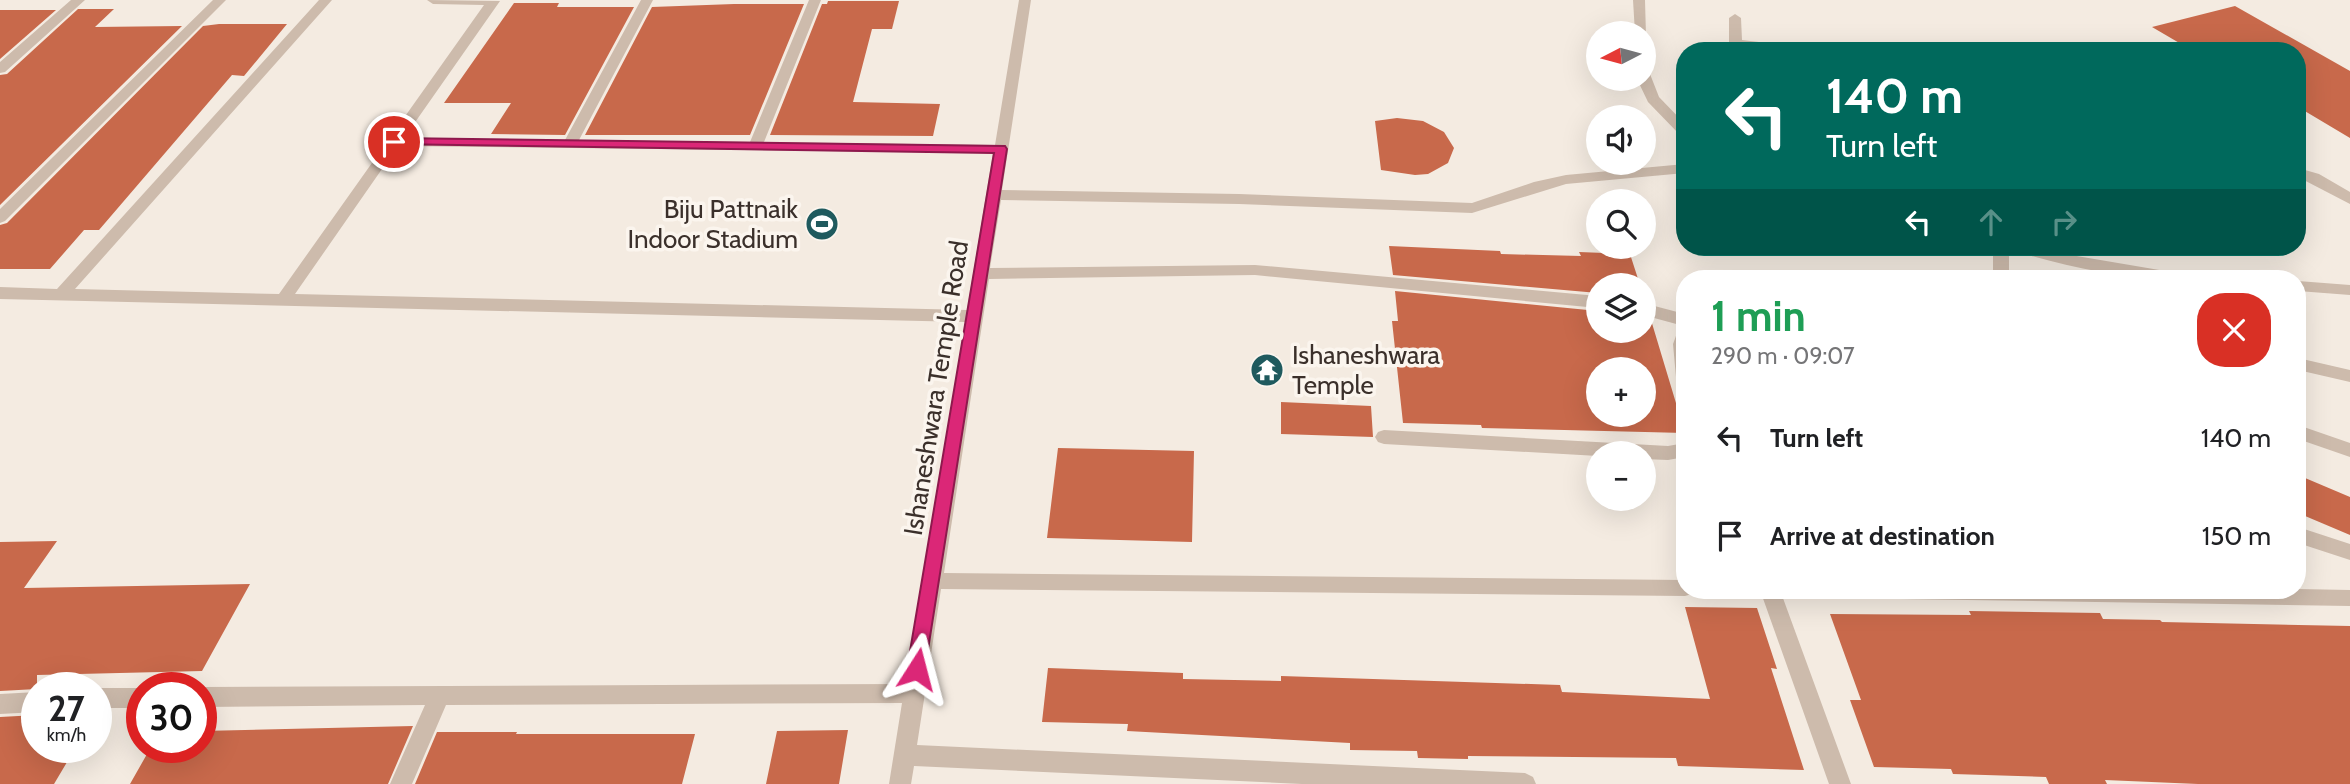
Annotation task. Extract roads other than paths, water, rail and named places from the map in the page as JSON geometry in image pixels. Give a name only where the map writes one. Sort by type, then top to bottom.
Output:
[{"type":"street","points":[[0,69],[79,0]]},
{"type":"street","points":[[0,218],[220,0]]},
{"type":"street","points":[[61,295],[326,0]]},
{"type":"street","points":[[433,0],[494,0]]},
{"type":"street","points":[[283,300],[494,0]]},
{"type":"street","points":[[570,144],[647,0]]},
{"type":"street","points":[[755,146],[815,0]]},
{"type":"street","name":"Ishaneshwara Temple Road","points":[[900,784],[1025,0]]},
{"type":"street","points":[[1640,0],[1641,21]]},
{"type":"street","points":[[1735,18],[1735,42]]},
{"type":"street","points":[[1647,91],[1676,123]]},
{"type":"street","points":[[394,142],[1001,149]]},
{"type":"street","points":[[994,195],[1239,199],[1472,208],[1490,206],[1530,187],[1561,180],[1676,169]]},
{"type":"street","points":[[2306,174],[2350,199]]},
{"type":"street","points":[[2051,256],[2129,270]]},
{"type":"street","points":[[981,274],[1255,270],[1586,301]]},
{"type":"street","points":[[2306,287],[2350,290]]},
{"type":"street","points":[[0,293],[974,316]]},
{"type":"street","points":[[1656,312],[1676,318]]},
{"type":"street","points":[[2306,366],[2350,376]]},
{"type":"street","points":[[2306,435],[2350,450]]},
{"type":"street","points":[[1384,437],[1676,452]]},
{"type":"street","points":[[2306,538],[2350,552]]},
{"type":"street","points":[[931,581],[1676,588]]},
{"type":"street","points":[[2306,597],[2350,598]]},
{"type":"street","points":[[1773,599],[1840,784]]},
{"type":"street","points":[[217,697],[913,693]]},
{"type":"street","points":[[401,784],[440,695]]},
{"type":"street","points":[[0,704],[21,703]]},
{"type":"street","points":[[903,755],[1525,784]]},
{"type":"place","name":"Biju Pattnaik Indoor Stadium","points":[[822,224]]},
{"type":"place","name":"Ishaneshwara Temple","points":[[1267,370]]}]
